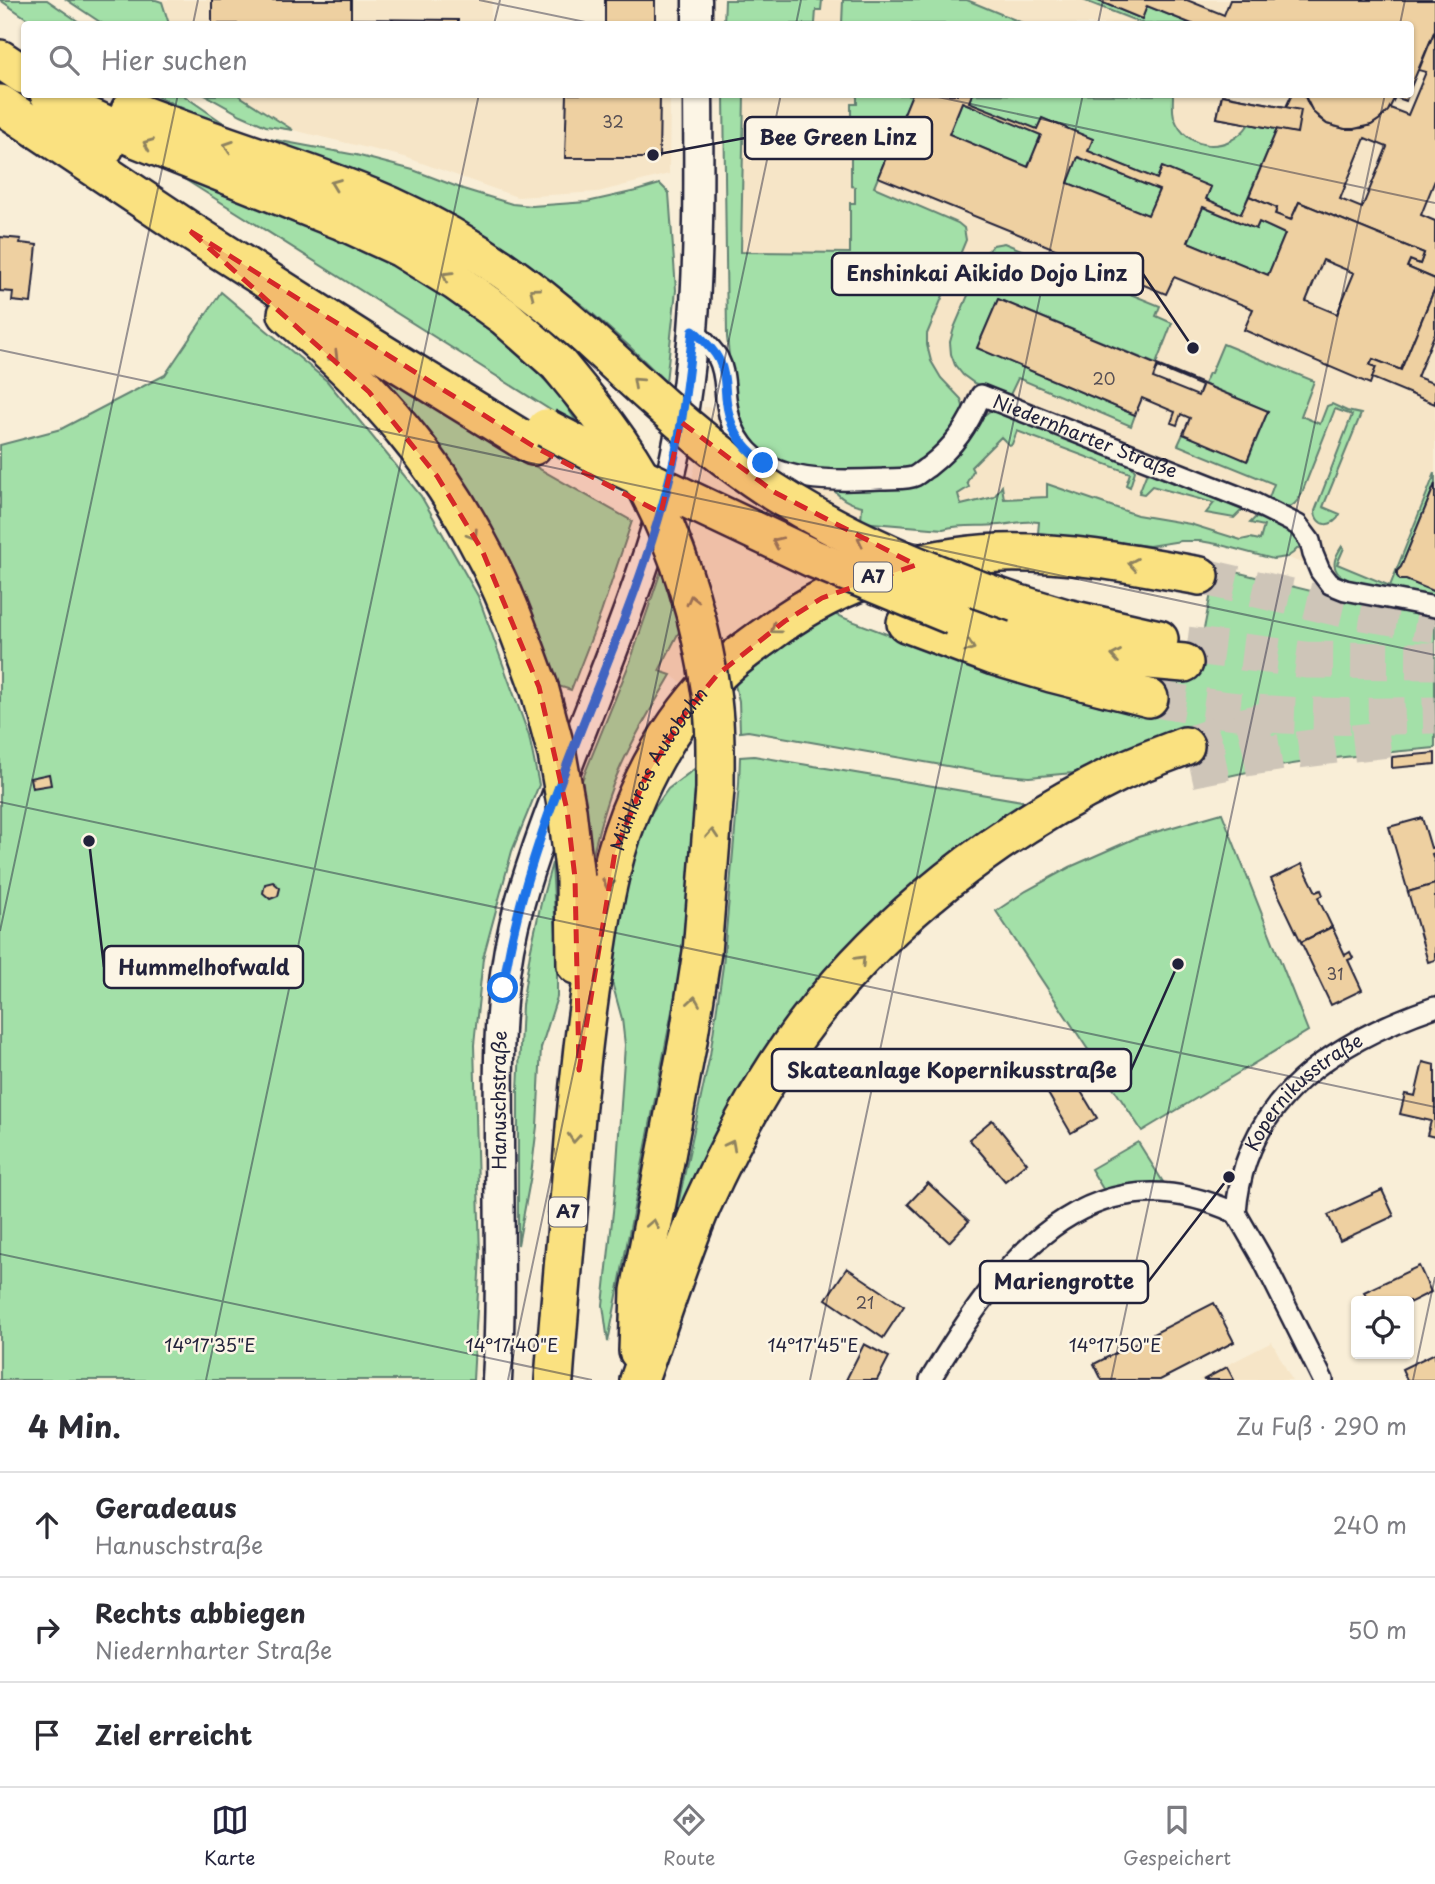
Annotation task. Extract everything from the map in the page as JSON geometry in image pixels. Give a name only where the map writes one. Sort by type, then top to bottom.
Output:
[{"type":"highway","points":[[0,59],[21,73]]},
{"type":"highway","points":[[54,98],[73,126],[84,134],[625,495],[803,581],[906,623],[994,656],[1149,698]]},
{"type":"highway","points":[[58,98],[82,113],[135,138],[340,220],[401,248],[457,282],[505,317],[558,365],[594,408],[643,481],[673,544],[688,582],[712,694],[715,789],[702,952],[688,1041],[640,1291],[639,1380]]},
{"type":"highway","points":[[0,104],[190,231],[372,347],[539,437],[622,468],[812,558],[953,616],[1063,647],[1126,658],[1185,654],[1016,603],[937,574],[826,522],[774,492],[685,425],[555,308],[488,259],[442,232],[394,208],[325,180],[103,98]]},
{"type":"highway","points":[[190,231],[321,344],[403,430],[437,476],[482,550],[511,611],[539,687],[559,765],[567,810],[575,878],[575,995],[579,1070]]},
{"type":"highway","name":"Mühlkreis Autobahn","points":[[554,1380],[579,1070],[604,905],[615,852],[643,781],[684,715],[717,675],[785,621],[822,598],[883,572],[948,558],[997,553],[1052,554],[1200,576]]},
{"type":"highway","points":[[639,1380],[702,1207],[722,1162],[749,1111],[784,1056],[807,1022],[841,981],[919,904],[964,866],[1012,832],[1068,817],[1136,786],[1188,758]]},
{"type":"street","points":[[697,0],[697,21]]},
{"type":"street","name":"Hanuschstraße","points":[[496,1380],[500,1333],[499,1055],[508,956],[536,851],[636,588],[664,501],[678,438],[693,330],[698,246],[698,98]]},
{"type":"street","name":"Niedernharter Straße","points":[[693,330],[718,358],[724,373],[732,426],[744,447],[763,463],[785,474],[808,479],[851,481],[914,477],[960,437],[981,395],[1250,501],[1298,525],[1310,541],[1312,554],[1330,584],[1345,590],[1435,607]]},
{"type":"street","name":"Kopernikusstraße","points":[[1236,1213],[1239,1188],[1252,1149],[1273,1111],[1293,1088],[1314,1068],[1346,1046],[1388,1025],[1435,1007]]},
{"type":"street","points":[[930,1380],[974,1311],[1020,1254],[1046,1230],[1079,1210],[1108,1198],[1163,1193],[1211,1202],[1236,1213],[1263,1260],[1322,1380]]},
{"type":"highlighted area","points":[[190,231],[533,446],[661,513],[681,422],[774,492],[916,565],[822,598],[785,621],[717,675],[684,715],[644,781],[615,852],[579,1070],[575,878],[567,810],[539,687],[482,550],[437,476],[369,392]]},
{"type":"shaded area","points":[[162,0],[492,0],[490,21],[168,21]]},
{"type":"shaded area","points":[[725,0],[1435,0],[1435,597],[1349,581],[1241,540],[1190,524],[1073,504],[863,506],[849,569],[781,601],[735,634],[683,684],[671,675],[659,671],[680,630],[662,568],[679,528],[695,467],[704,407],[735,409],[727,337],[724,98],[1414,98],[1414,21],[724,21]]},
{"type":"shaded area","points":[[243,98],[670,98],[669,174],[598,192],[517,197],[405,157],[293,130]]},
{"type":"shaded area","points":[[1272,1342],[1292,1380],[1198,1380]]},
{"type":"green space","points":[[0,0],[47,0],[78,21],[31,21]]},
{"type":"green space","points":[[67,0],[156,0],[162,2],[168,21],[98,21]]},
{"type":"green space","points":[[725,0],[822,0],[821,10],[816,10],[815,21],[724,21]]},
{"type":"green space","points":[[843,0],[967,0],[1018,21],[842,21]]},
{"type":"green space","points":[[1083,0],[1096,0],[1142,19],[1147,6],[1184,21],[1136,21]]},
{"type":"green space","points":[[160,98],[187,98],[237,130]]},
{"type":"green space","points":[[210,98],[243,98],[293,130],[266,126]]},
{"type":"green space","points":[[724,98],[744,98],[741,252],[850,253],[850,203],[855,203],[855,187],[851,186],[851,104],[857,104],[857,98],[911,98],[874,187],[964,228],[966,240],[927,334],[931,361],[941,378],[961,399],[963,406],[962,416],[944,441],[905,470],[807,471],[771,459],[748,438],[735,410],[727,337]]},
{"type":"green space","points":[[970,98],[1173,98],[1173,114],[1180,129],[1198,143],[1208,145],[1231,140],[1241,134],[1249,124],[1277,129],[1241,214],[1206,199],[1210,187],[1162,167],[1157,179],[1088,151],[1093,139],[1042,118],[1037,129],[969,102]]},
{"type":"green space","points":[[962,102],[1041,135],[1028,167],[949,134]]},
{"type":"green space","points":[[257,137],[356,155],[413,170],[512,204],[532,206],[587,202],[660,184],[669,193],[676,290],[666,382],[585,307],[511,251],[438,209],[359,173]]},
{"type":"green space","points":[[1078,157],[1159,190],[1148,215],[1068,183]]},
{"type":"green space","points":[[173,172],[332,236],[410,273],[498,331],[559,395],[582,430]]},
{"type":"green space","points":[[1203,207],[1256,229],[1259,222],[1285,234],[1268,275],[1188,242]]},
{"type":"green space","points":[[1004,243],[1160,306],[1156,316],[1172,323],[1156,364],[998,299],[977,348],[1135,415],[1131,426],[1018,378],[1009,397],[974,383],[955,365],[950,342],[954,328],[986,253],[993,245]]},
{"type":"green space","points":[[221,292],[327,381],[421,496],[478,596],[529,736],[539,785],[512,851],[483,958],[474,1045],[480,1256],[473,1380],[0,1380],[0,445],[61,429],[165,375]]},
{"type":"green space","points":[[327,337],[476,433],[632,521],[571,690],[552,684]]},
{"type":"green space","points":[[1223,344],[1314,381],[1301,416],[1320,424],[1327,406],[1332,404],[1361,414],[1323,507],[1340,514],[1334,522],[1326,524],[1318,521],[1315,511],[1352,415],[1335,409],[1301,495],[1294,505],[1286,508],[1267,503],[1274,484],[1178,445],[1183,434],[1248,460],[1268,411],[1204,384]]},
{"type":"green space","points":[[996,410],[1129,463],[1135,471],[1130,487],[1126,485],[1130,473],[1017,431],[1012,444],[1009,445],[1001,437],[971,467],[973,471],[967,482],[969,487],[958,494],[961,505],[994,497],[1002,486],[1004,499],[1047,497],[1047,484],[1137,515],[1190,524],[1241,540],[1260,540],[1264,526],[1250,523],[1255,518],[1267,519],[1290,531],[1299,540],[1299,547],[1287,557],[1273,559],[1200,541],[1149,546],[1038,533],[1039,522],[943,529],[861,522],[862,506],[845,500],[831,487],[921,482],[958,453],[983,416]]},
{"type":"green space","points":[[1149,473],[1242,510],[1234,518],[1206,513],[1214,503],[1152,486],[1144,494],[1139,493]]},
{"type":"green space","points":[[1435,473],[1435,484],[1397,576],[1435,592],[1435,597],[1367,585],[1343,577],[1337,572],[1335,562],[1342,546],[1344,548],[1337,564],[1390,586]]},
{"type":"green space","points":[[1216,567],[1352,601],[1435,615],[1435,748],[1292,764],[1208,781],[1194,725],[1106,763],[1073,773],[1029,777],[987,773],[748,731],[740,732],[739,701],[735,685],[755,664],[831,613],[980,669],[1104,707],[1145,712],[1125,674],[1195,676]]},
{"type":"green space","points":[[662,568],[680,630],[659,671],[671,675],[636,736],[612,787],[588,875],[578,790],[630,662]]},
{"type":"green space","points":[[754,756],[1022,801],[1024,808],[881,918],[667,1256],[710,1055],[723,966],[740,757]]},
{"type":"green space","points":[[697,767],[687,914],[679,975],[608,1342],[603,1305],[615,1193],[625,1045],[622,1019],[610,975],[616,920],[632,855],[646,820],[668,789]]},
{"type":"green space","points":[[1222,813],[1308,1031],[1142,1131],[996,911],[1070,867],[1138,837]]},
{"type":"green space","points":[[552,863],[557,997],[541,1048],[537,1126],[518,1245],[518,1091],[522,1005],[530,953]]},
{"type":"green space","points":[[1138,1142],[1165,1185],[1103,1189],[1091,1169]]},
{"type":"building","points":[[212,0],[351,0],[351,21],[212,21]]},
{"type":"building","points":[[605,0],[655,0],[655,21],[605,21]]},
{"type":"building","points":[[1096,0],[1187,0],[1224,15],[1230,0],[1435,0],[1435,30],[1414,80],[1414,21],[1184,21],[1147,6],[1142,19]]},
{"type":"building","points":[[351,19],[458,20],[458,21]]},
{"type":"building","points":[[1435,30],[1435,180],[1421,215],[1435,221],[1435,279],[1407,267],[1410,260],[1420,264],[1424,253],[1299,202],[1291,220],[1275,214],[1277,208],[1249,196],[1277,129],[1217,118],[1221,98],[1238,98],[1286,107],[1290,98],[1306,98],[1319,118],[1327,124],[1345,129],[1362,128],[1380,119],[1390,108],[1408,115],[1426,72],[1419,70]],"holes":[[[1365,138],[1387,147],[1362,208],[1340,199]]]},
{"type":"building","points":[[567,98],[660,98],[659,158],[565,158]]},
{"type":"building","points":[[910,98],[970,98],[969,102],[1037,129],[1042,118],[1093,139],[1088,151],[1157,179],[1162,167],[1211,187],[1206,199],[1241,214],[1249,196],[1277,208],[1275,214],[1291,220],[1299,202],[1424,253],[1420,264],[1410,260],[1407,267],[1435,279],[1435,288],[1401,370],[1373,359],[1370,365],[1376,367],[1370,384],[1244,330],[1253,309],[1174,277],[1166,294],[878,177]],"holes":[[[962,102],[1041,135],[1028,167],[949,134]],[[1078,157],[1159,190],[1148,215],[1068,183]],[[1203,207],[1256,229],[1259,222],[1285,234],[1268,275],[1188,242]],[[1323,260],[1354,273],[1337,314],[1306,301]]]},
{"type":"building","points":[[1221,98],[1238,98],[1301,110],[1297,133],[1217,118]]},
{"type":"building","points":[[1306,98],[1394,98],[1380,119],[1371,125],[1354,129],[1327,124],[1313,112]]},
{"type":"building","points":[[0,237],[21,239],[20,243],[37,245],[31,303],[12,301],[13,292],[0,291]]},
{"type":"building","points":[[1435,288],[1435,333],[1417,377],[1435,384],[1435,404],[1372,378],[1376,367],[1370,365],[1373,359],[1401,370]]},
{"type":"building","points":[[998,299],[1268,411],[1247,461],[1183,434],[1190,418],[1181,414],[1177,425],[1171,423],[1175,412],[1142,398],[1135,415],[977,348]],"holes":[[[1157,367],[1202,386],[1198,396],[1153,378]]]},
{"type":"building","points":[[1435,484],[1435,592],[1400,580],[1397,571]]},
{"type":"building","points":[[1435,753],[1435,764],[1392,768],[1392,757]]},
{"type":"building","points":[[49,774],[51,785],[32,788],[30,778]]},
{"type":"building","points":[[1422,818],[1431,848],[1435,847],[1435,853],[1432,854],[1435,884],[1408,892],[1389,827]]},
{"type":"building","points":[[1302,864],[1316,892],[1321,890],[1323,895],[1318,898],[1332,927],[1301,942],[1271,879]]},
{"type":"building","points":[[273,882],[280,888],[278,896],[270,899],[263,893],[265,884]]},
{"type":"building","points":[[1435,884],[1435,960],[1428,962],[1408,892]]},
{"type":"building","points":[[1332,927],[1345,955],[1350,952],[1353,958],[1348,960],[1362,990],[1331,1005],[1301,942]]},
{"type":"building","points":[[1423,1062],[1435,1065],[1435,1137],[1427,1135],[1431,1121],[1400,1114],[1405,1094],[1415,1096]]},
{"type":"building","points":[[1068,1070],[1097,1118],[1071,1133],[1043,1085]]},
{"type":"building","points":[[992,1120],[1027,1163],[1005,1181],[969,1139]]},
{"type":"building","points":[[928,1183],[969,1221],[949,1242],[908,1204]]},
{"type":"building","points":[[1382,1190],[1394,1216],[1340,1241],[1328,1215]]},
{"type":"building","points":[[1419,1266],[1431,1292],[1414,1300],[1414,1296],[1366,1296],[1364,1292]]},
{"type":"building","points":[[847,1268],[904,1306],[883,1338],[826,1299]]},
{"type":"building","points":[[1214,1303],[1234,1342],[1160,1380],[1102,1380],[1094,1364]]},
{"type":"building","points":[[864,1344],[889,1357],[877,1380],[846,1380]]},
{"type":"building","points":[[1435,1353],[1435,1380],[1407,1380],[1402,1369]]},
{"type":"building","points":[[1227,1367],[1234,1380],[1203,1380]]},
{"type":"tunnel","points":[[1200,576],[1344,609],[1435,624]]},
{"type":"tunnel","points":[[1187,645],[1306,660],[1435,661]]},
{"type":"tunnel","points":[[1149,698],[1229,710],[1290,715],[1435,715]]},
{"type":"tunnel","points":[[1185,746],[1268,720]]},
{"type":"tunnel","points":[[1190,769],[1325,746],[1407,737]]},
{"type":"place","name":"Bee Green Linz","points":[[653,155]]},
{"type":"place","name":"Enshinkai Aikido Dojo Linz","points":[[1193,348]]},
{"type":"place","name":"Hummelhofwald","points":[[89,841]]},
{"type":"place","name":"Skateanlage Kopernikusstraße","points":[[1178,964]]},
{"type":"place","name":"Mariengrotte","points":[[1229,1177]]},
{"type":"route","points":[[503,988],[514,926],[536,851],[636,588],[664,501],[678,438],[693,330],[718,358],[724,373],[732,426],[744,447],[763,463]]}]
